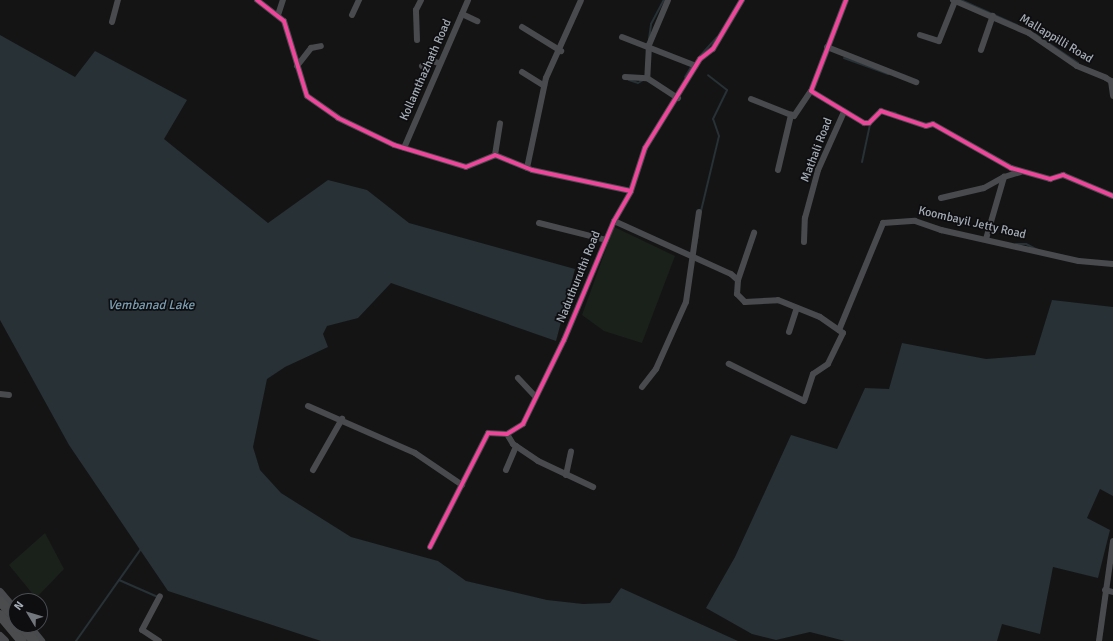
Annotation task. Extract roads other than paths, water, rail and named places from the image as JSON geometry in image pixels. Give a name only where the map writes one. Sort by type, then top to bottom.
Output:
[{"type":"highway","points":[[0,601],[8,610]]},
{"type":"highway","points":[[0,616],[22,641]]},
{"type":"highway","points":[[28,633],[34,641]]},
{"type":"street","points":[[112,22],[118,0]]},
{"type":"street","points":[[257,0],[284,21],[307,96],[338,118],[404,148],[466,167],[495,155],[527,168],[631,191]]},
{"type":"street","points":[[278,16],[283,0]]},
{"type":"street","points":[[352,15],[359,0]]},
{"type":"street","points":[[417,40],[416,10],[421,0]]},
{"type":"street","name":"Kollamthazhath Road","points":[[404,148],[439,63],[468,0]]},
{"type":"street","points":[[527,168],[544,86],[561,51],[581,0]]},
{"type":"street","points":[[648,78],[649,45],[668,0]]},
{"type":"street","name":"Naduthuruthi Road","points":[[507,434],[523,424],[535,396],[564,340],[614,221],[631,191],[645,148],[678,98],[696,66],[713,49],[742,0]]},
{"type":"street","points":[[750,99],[791,115],[798,114],[812,91],[827,47],[846,0]]},
{"type":"street","points":[[920,34],[938,41],[954,0]]},
{"type":"street","name":"Mallappilli Road","points":[[954,0],[993,16],[1042,41],[1076,66],[1111,81],[1113,96]]},
{"type":"street","points":[[462,14],[477,21]]},
{"type":"street","points":[[981,50],[993,16]]},
{"type":"street","points":[[522,27],[561,51]]},
{"type":"street","points":[[622,37],[649,45],[696,66]]},
{"type":"street","points":[[297,66],[311,48],[321,46]]},
{"type":"street","points":[[827,47],[916,82]]},
{"type":"street","points":[[422,66],[431,61],[439,63]]},
{"type":"street","points":[[522,72],[544,86]]},
{"type":"street","points":[[626,77],[648,78],[678,98]]},
{"type":"street","points":[[812,91],[844,112],[869,123],[877,112],[884,111],[926,126],[933,124],[1020,172],[1050,179],[1063,175],[1113,196]]},
{"type":"street","name":"Mathali Road","points":[[804,242],[806,218],[818,170],[844,112]]},
{"type":"street","points":[[778,170],[791,115]]},
{"type":"street","points":[[495,155],[500,123]]},
{"type":"street","points":[[941,198],[984,188],[1004,177],[1020,172]]},
{"type":"street","points":[[986,239],[1004,177]]},
{"type":"street","points":[[642,387],[656,369],[679,320],[694,256],[699,212]]},
{"type":"street","points":[[614,221],[694,256],[738,280]]},
{"type":"street","name":"Koombayil Jetty Road","points":[[729,364],[804,401],[814,374],[828,364],[843,333],[839,330],[883,223],[915,221],[1079,261],[1113,264]]},
{"type":"street","points":[[539,223],[606,240]]},
{"type":"street","points":[[754,233],[738,280],[737,294],[745,302],[778,300],[820,317],[839,330]]},
{"type":"street","points":[[789,332],[797,308]]},
{"type":"street","points":[[518,378],[535,396]]},
{"type":"street","points":[[0,394],[9,395]]},
{"type":"street","points":[[308,406],[342,419],[415,453],[462,485]]},
{"type":"street","points":[[313,470],[342,419]]},
{"type":"street","points":[[430,547],[488,433],[507,434],[516,446],[566,475],[593,487]]},
{"type":"street","points":[[506,470],[516,446]]},
{"type":"street","points":[[566,475],[571,452]]},
{"type":"street","points":[[1099,641],[1105,590],[1112,560],[1113,541]]},
{"type":"street","points":[[1105,590],[1113,592]]},
{"type":"street","points":[[0,592],[8,602]]},
{"type":"street","points":[[159,641],[142,630],[160,596]]},
{"type":"street","points":[[34,633],[41,641]]},
{"type":"street","points":[[0,636],[5,641]]},
{"type":"water","name":"Vembanad Lake","points":[[0,35],[75,77],[95,51],[187,100],[164,139],[268,223],[328,180],[367,190],[409,223],[575,269],[556,341],[391,283],[358,318],[327,326],[323,334],[328,347],[285,367],[267,379],[253,447],[260,470],[281,493],[351,537],[438,561],[466,581],[547,600],[583,604],[610,603],[621,588],[738,641],[321,641],[168,591],[69,445],[0,320]]},
{"type":"water","points":[[1052,300],[1113,307],[1113,496],[1100,489],[1087,518],[1110,530],[1098,578],[1053,567],[1040,634],[1002,624],[997,641],[845,641],[810,632],[776,640],[752,634],[706,608],[735,557],[791,435],[837,449],[865,388],[889,389],[902,343],[986,359],[1035,355]]},
{"type":"waterway","points":[[649,39],[651,24],[664,0]]},
{"type":"waterway","points":[[961,0],[1017,25]]},
{"type":"waterway","points":[[1035,34],[1078,63]]},
{"type":"waterway","points":[[700,56],[717,37]]},
{"type":"waterway","points":[[844,58],[888,74]]},
{"type":"waterway","points":[[685,77],[691,67]]},
{"type":"waterway","points":[[701,211],[719,136],[713,119],[727,90],[708,75]]},
{"type":"waterway","points":[[629,80],[638,83],[645,79]]},
{"type":"waterway","points":[[885,111],[896,113]]},
{"type":"waterway","points":[[862,162],[870,124]]},
{"type":"waterway","points":[[695,249],[698,235]]},
{"type":"waterway","points":[[1016,244],[1026,244],[1038,250]]},
{"type":"waterway","points":[[76,641],[141,549]]},
{"type":"waterway","points":[[119,580],[158,597]]}]
